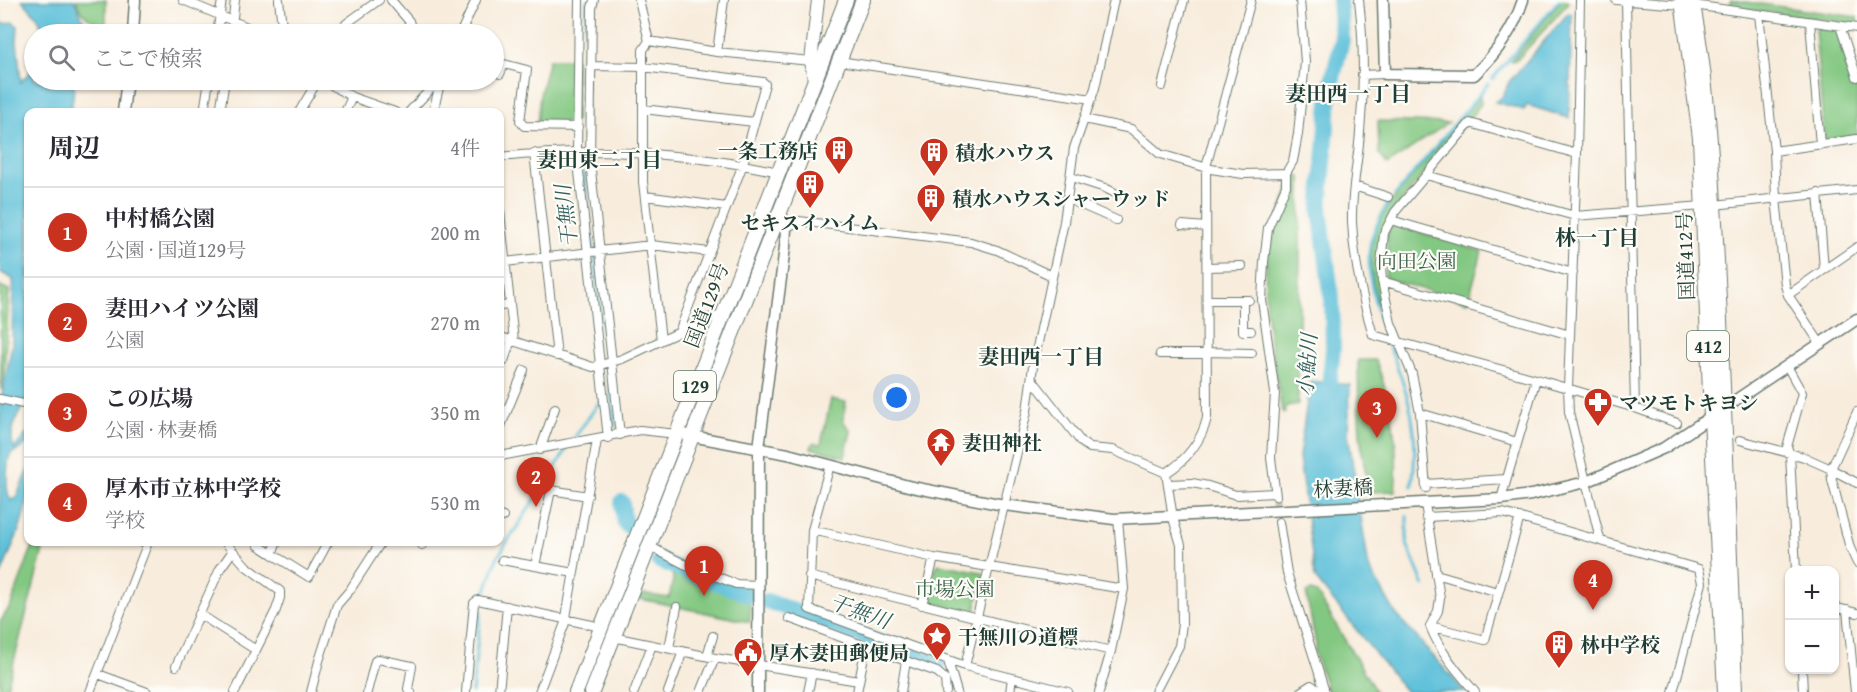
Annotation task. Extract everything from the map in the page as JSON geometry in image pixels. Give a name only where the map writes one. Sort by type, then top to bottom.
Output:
[{"type":"highway","name":"国道129号","points":[[576,692],[846,0]]},
{"type":"highway","name":"国道129号","points":[[592,692],[863,0]]},
{"type":"highway","name":"国道412号","points":[[1687,3],[1710,139],[1708,205],[1710,418],[1725,692]]},
{"type":"highway","name":"国道412号","points":[[1708,205],[1724,408],[1735,692]]},
{"type":"main road","points":[[814,80],[811,62],[818,0]]},
{"type":"street","points":[[134,24],[135,0]]},
{"type":"street","points":[[183,0],[239,24]]},
{"type":"street","points":[[219,24],[222,0]]},
{"type":"street","points":[[232,24],[235,0]]},
{"type":"street","points":[[279,0],[282,24]]},
{"type":"street","points":[[346,24],[379,0]]},
{"type":"street","points":[[391,0],[410,24]]},
{"type":"street","points":[[465,24],[476,0]]},
{"type":"street","points":[[579,0],[578,127],[592,194],[593,252],[606,364],[620,435]]},
{"type":"street","points":[[594,0],[584,153],[606,364],[609,438]]},
{"type":"street","points":[[639,0],[649,41],[643,50],[642,153],[661,340]]},
{"type":"street","points":[[717,52],[724,0]]},
{"type":"street","points":[[965,666],[1027,411],[1033,366],[1068,199],[1074,148],[1092,99],[1114,0]]},
{"type":"street","points":[[1162,86],[1184,0]]},
{"type":"street","points":[[1166,473],[1177,466],[1195,446],[1205,429],[1207,418],[1206,167],[1251,0]]},
{"type":"street","points":[[1169,484],[1192,483],[1236,495],[1275,495],[1271,458],[1275,393],[1263,291],[1268,228],[1286,186],[1286,173],[1295,152],[1303,98],[1305,62],[1300,0]]},
{"type":"street","points":[[1359,0],[1362,75],[1360,131],[1352,222],[1356,267],[1373,335],[1568,388],[1677,423]]},
{"type":"street","points":[[1383,0],[1385,74]]},
{"type":"street","points":[[1362,75],[1474,75],[1504,40],[1518,15],[1523,0]]},
{"type":"street","points":[[1580,0],[1568,388],[1569,412],[1600,539]]},
{"type":"street","points":[[1616,0],[1687,3],[1857,27]]},
{"type":"street","points":[[1626,1],[1635,408]]},
{"type":"street","points":[[1759,14],[1774,151],[1776,198],[1785,285],[1788,295],[1820,343]]},
{"type":"street","points":[[1810,22],[1820,145]]},
{"type":"street","points":[[1840,26],[1857,77]]},
{"type":"street","points":[[649,41],[717,52],[811,62]]},
{"type":"street","points":[[504,63],[505,60],[527,70],[530,84],[518,117],[524,126],[578,127]]},
{"type":"street","points":[[839,61],[1092,99]]},
{"type":"street","points":[[591,66],[643,67],[765,84],[743,164],[679,332]]},
{"type":"street","points":[[124,108],[126,90]]},
{"type":"street","points":[[205,108],[207,90]]},
{"type":"street","points":[[221,108],[223,90]]},
{"type":"street","points":[[300,108],[312,90]]},
{"type":"street","points":[[340,90],[352,97],[384,108]]},
{"type":"street","points":[[413,108],[430,90]]},
{"type":"street","points":[[434,108],[438,90]]},
{"type":"street","points":[[347,108],[352,97]]},
{"type":"street","points":[[643,109],[754,122]]},
{"type":"street","points":[[1084,119],[1131,129],[1160,154],[1206,167],[1243,174],[1286,173]]},
{"type":"street","points":[[1506,479],[1426,486],[1420,413],[1412,374],[1389,315],[1382,281],[1384,233],[1391,220],[1426,175],[1470,123],[1577,154]]},
{"type":"street","points":[[1774,151],[1857,139]]},
{"type":"street","points":[[534,153],[557,356]]},
{"type":"street","points":[[504,157],[534,153],[642,153],[743,164],[779,172]]},
{"type":"street","points":[[1426,175],[1575,216],[1857,190]]},
{"type":"street","points":[[1071,177],[1117,194]]},
{"type":"street","points":[[1354,186],[1388,197]]},
{"type":"street","points":[[1818,193],[1824,268]]},
{"type":"street","points":[[645,196],[726,207]]},
{"type":"street","points":[[1068,199],[1116,220]]},
{"type":"street","points":[[758,692],[759,448],[786,228],[780,210]]},
{"type":"street","points":[[1391,220],[1573,273]]},
{"type":"street","points":[[786,228],[799,221],[971,242],[997,250],[1052,276]]},
{"type":"street","points":[[1182,225],[1206,227]]},
{"type":"street","points":[[505,262],[651,245],[709,252]]},
{"type":"street","points":[[1788,295],[1857,247]]},
{"type":"street","points":[[504,254],[512,341],[504,361]]},
{"type":"street","points":[[1207,267],[1242,266]]},
{"type":"street","points":[[1382,281],[1570,336]]},
{"type":"street","points":[[1207,300],[1246,300],[1243,331]]},
{"type":"street","points":[[504,306],[510,305]]},
{"type":"street","points":[[504,339],[593,367],[606,364],[709,318],[722,316]]},
{"type":"street","name":"林妻橋","points":[[677,434],[759,448],[912,487],[1004,505],[1118,519],[1173,518],[1295,508],[1501,499],[1531,495],[1586,482],[1664,448],[1857,319]]},
{"type":"street","points":[[1160,354],[1252,354]]},
{"type":"street","points":[[1786,366],[1802,393],[1787,447],[1790,454],[1796,566]]},
{"type":"street","points":[[504,422],[510,412],[524,370]]},
{"type":"street","points":[[1032,379],[1081,442],[1090,448],[1113,450],[1166,473]]},
{"type":"street","points":[[1501,499],[1536,379]]},
{"type":"street","points":[[0,399],[24,404]]},
{"type":"street","points":[[540,450],[555,408]]},
{"type":"street","points":[[1857,412],[1832,469],[1832,480],[1850,548],[1857,563]]},
{"type":"street","points":[[1420,413],[1517,442]]},
{"type":"street","points":[[504,455],[609,438],[640,430],[677,434]]},
{"type":"street","points":[[539,692],[565,618],[597,440]]},
{"type":"street","points":[[1740,440],[1804,458],[1832,469],[1857,483]]},
{"type":"street","points":[[830,465],[812,530],[809,609],[948,661],[1065,692]]},
{"type":"street","points":[[1155,692],[1179,645],[1181,636],[1181,545],[1173,518],[1166,473]]},
{"type":"street","points":[[535,566],[551,490],[588,496]]},
{"type":"street","points":[[1475,692],[1436,642],[1430,626],[1440,598],[1426,513],[1503,513],[1699,569],[1702,583],[1673,692]]},
{"type":"street","points":[[1430,626],[1485,640],[1520,517]]},
{"type":"street","points":[[1099,692],[1111,651],[1124,589],[1118,519]]},
{"type":"street","points":[[1279,522],[1287,573],[1323,692]]},
{"type":"street","points":[[812,530],[934,558],[1124,589]]},
{"type":"street","points":[[90,692],[146,546]]},
{"type":"street","points":[[228,546],[246,566],[280,591],[276,610],[235,692]]},
{"type":"street","points":[[260,546],[309,577],[326,546]]},
{"type":"street","points":[[272,554],[276,546]]},
{"type":"street","points":[[311,692],[337,605],[350,590],[378,546]]},
{"type":"street","points":[[649,546],[684,564],[736,584],[758,585]]},
{"type":"street","points":[[176,666],[220,569],[232,552]]},
{"type":"street","points":[[922,605],[934,558]]},
{"type":"street","points":[[502,560],[574,573]]},
{"type":"street","points":[[1436,574],[1498,592]]},
{"type":"street","points":[[809,576],[1111,651]]},
{"type":"street","points":[[466,692],[474,603],[478,600],[601,627]]},
{"type":"street","points":[[499,692],[507,606]]},
{"type":"street","points":[[669,648],[677,607]]},
{"type":"street","points":[[1839,608],[1857,613]]},
{"type":"street","points":[[1847,610],[1855,692]]},
{"type":"street","points":[[199,614],[256,650]]},
{"type":"street","points":[[789,618],[937,672],[949,678],[957,691]]},
{"type":"street","points":[[702,692],[711,657],[713,636]]},
{"type":"street","points":[[613,637],[711,657],[859,681]]},
{"type":"street","points":[[634,692],[652,645]]},
{"type":"street","points":[[857,692],[866,646]]},
{"type":"street","points":[[668,692],[683,651]]},
{"type":"street","points":[[367,692],[375,661],[378,659],[412,666],[408,689],[411,692]]},
{"type":"street","points":[[901,692],[906,661]]},
{"type":"street","points":[[946,690],[949,678],[948,661]]},
{"type":"street","points":[[808,692],[812,673]]},
{"type":"street","points":[[98,674],[147,692]]},
{"type":"street","points":[[1802,674],[1803,692]]},
{"type":"street","points":[[1010,692],[1012,678]]},
{"type":"street","points":[[1300,692],[1311,685],[1323,692]]},
{"type":"green space","points":[[76,0],[106,0],[106,24],[96,23],[80,10]]},
{"type":"green space","points":[[1561,0],[1569,2],[1517,60],[1511,61]]},
{"type":"green space","points":[[1731,0],[1857,17],[1857,24],[1730,7]]},
{"type":"green space","points":[[1818,27],[1835,30],[1838,33],[1857,90],[1857,135],[1827,140],[1824,137],[1815,30]]},
{"type":"green space","points":[[549,59],[576,59],[576,121],[571,123],[537,123],[540,95]]},
{"type":"green space","points":[[1480,96],[1481,104],[1395,209],[1378,263],[1383,302],[1378,304],[1373,281],[1371,249],[1379,222],[1390,203]]},
{"type":"green space","points":[[1378,121],[1448,123],[1387,165],[1379,153]]},
{"type":"green space","points":[[1293,175],[1301,177],[1298,404],[1286,406],[1285,413],[1282,412],[1269,336],[1265,278],[1272,238]]},
{"type":"green space","name":"向田公園","points":[[1395,225],[1482,251],[1468,302],[1387,279],[1385,276],[1388,233]]},
{"type":"green space","points":[[0,286],[9,290],[1,390]]},
{"type":"green space","points":[[1358,360],[1376,360],[1386,392],[1395,441],[1395,491],[1371,492],[1366,476],[1361,443]]},
{"type":"green space","points":[[831,399],[846,402],[843,421],[851,431],[845,457],[811,448],[813,443],[821,444]]},
{"type":"green space","points":[[33,546],[44,546],[6,692],[0,692],[0,622],[11,605]]},
{"type":"green space","name":"市場公園","points":[[939,564],[982,572],[984,575],[975,611],[971,613],[930,602],[927,599],[936,567]]},
{"type":"green space","points":[[672,571],[750,600],[750,622],[640,599],[643,594],[669,598],[673,580]]},
{"type":"green space","points":[[1311,591],[1317,593],[1376,692],[1328,692],[1314,651],[1316,644],[1306,593]]},
{"type":"water","points":[[22,0],[74,0],[85,24],[40,24],[38,18]]},
{"type":"water","points":[[0,12],[1,22],[4,24],[13,22],[18,26],[17,41],[21,82],[24,79],[24,90],[74,90],[72,108],[24,108],[24,404],[15,422],[12,442],[15,448],[24,437],[24,446],[10,454],[7,479],[9,498],[12,501],[17,496],[24,479],[24,513],[0,577],[0,405],[12,345],[13,279],[0,272]]},
{"type":"water","points":[[1568,13],[1572,14],[1569,118],[1527,105],[1524,110],[1495,102],[1503,96],[1509,82]]},
{"type":"water","points":[[1310,381],[1350,385],[1348,434],[1369,568],[1396,614],[1465,692],[1406,692],[1315,578],[1299,457]]},
{"type":"waterway","name":"干無川","points":[[587,0],[584,175],[615,426]]},
{"type":"waterway","name":"小鮎川","points":[[1327,406],[1333,349],[1332,300],[1320,210],[1330,90],[1342,40],[1339,0]]},
{"type":"waterway","points":[[1492,79],[1559,0]]},
{"type":"waterway","points":[[1395,195],[1488,84]]},
{"type":"waterway","points":[[1384,334],[1377,311],[1369,260],[1372,237],[1388,203]]},
{"type":"waterway","points":[[1389,346],[1403,381],[1414,431],[1412,486]]},
{"type":"waterway","points":[[573,440],[600,401]]},
{"type":"waterway","points":[[484,596],[497,558],[566,451]]},
{"type":"waterway","name":"干無川","points":[[622,502],[624,521],[627,526]]},
{"type":"waterway","points":[[1407,516],[1407,544],[1424,586]]},
{"type":"waterway","name":"干無川","points":[[659,561],[750,595]]},
{"type":"waterway","name":"干無川","points":[[767,601],[938,664]]},
{"type":"waterway","points":[[472,692],[481,611]]},
{"type":"tunnel","points":[[1276,496],[1279,522]]},
{"type":"place","name":"一条工務店","points":[[839,176]]},
{"type":"place","name":"積水ハウス","points":[[934,178]]},
{"type":"place","name":"セキスイハイム","points":[[810,210]]},
{"type":"place","name":"積水ハウスシャーウッド","points":[[931,224]]},
{"type":"place","name":"マツモトキヨシ","points":[[1598,428]]},
{"type":"place","name":"この広場","points":[[1377,438]]},
{"type":"place","name":"妻田神社","points":[[941,468]]},
{"type":"place","name":"妻田ハイツ公園","points":[[536,507]]},
{"type":"place","name":"中村橋公園","points":[[704,596]]},
{"type":"place","name":"厚木市立林中学校","points":[[1593,610]]},
{"type":"place","name":"干無川の道標","points":[[937,662]]},
{"type":"place","name":"林中学校","points":[[1559,670]]},
{"type":"place","name":"厚木妻田郵便局","points":[[748,678]]},
{"type":"district","name":"妻田西一丁目","points":[[1348,93]]},
{"type":"district","name":"妻田東二丁目","points":[[599,159]]},
{"type":"district","name":"林一丁目","points":[[1597,237]]},
{"type":"district","name":"妻田西一丁目","points":[[1041,356]]}]
